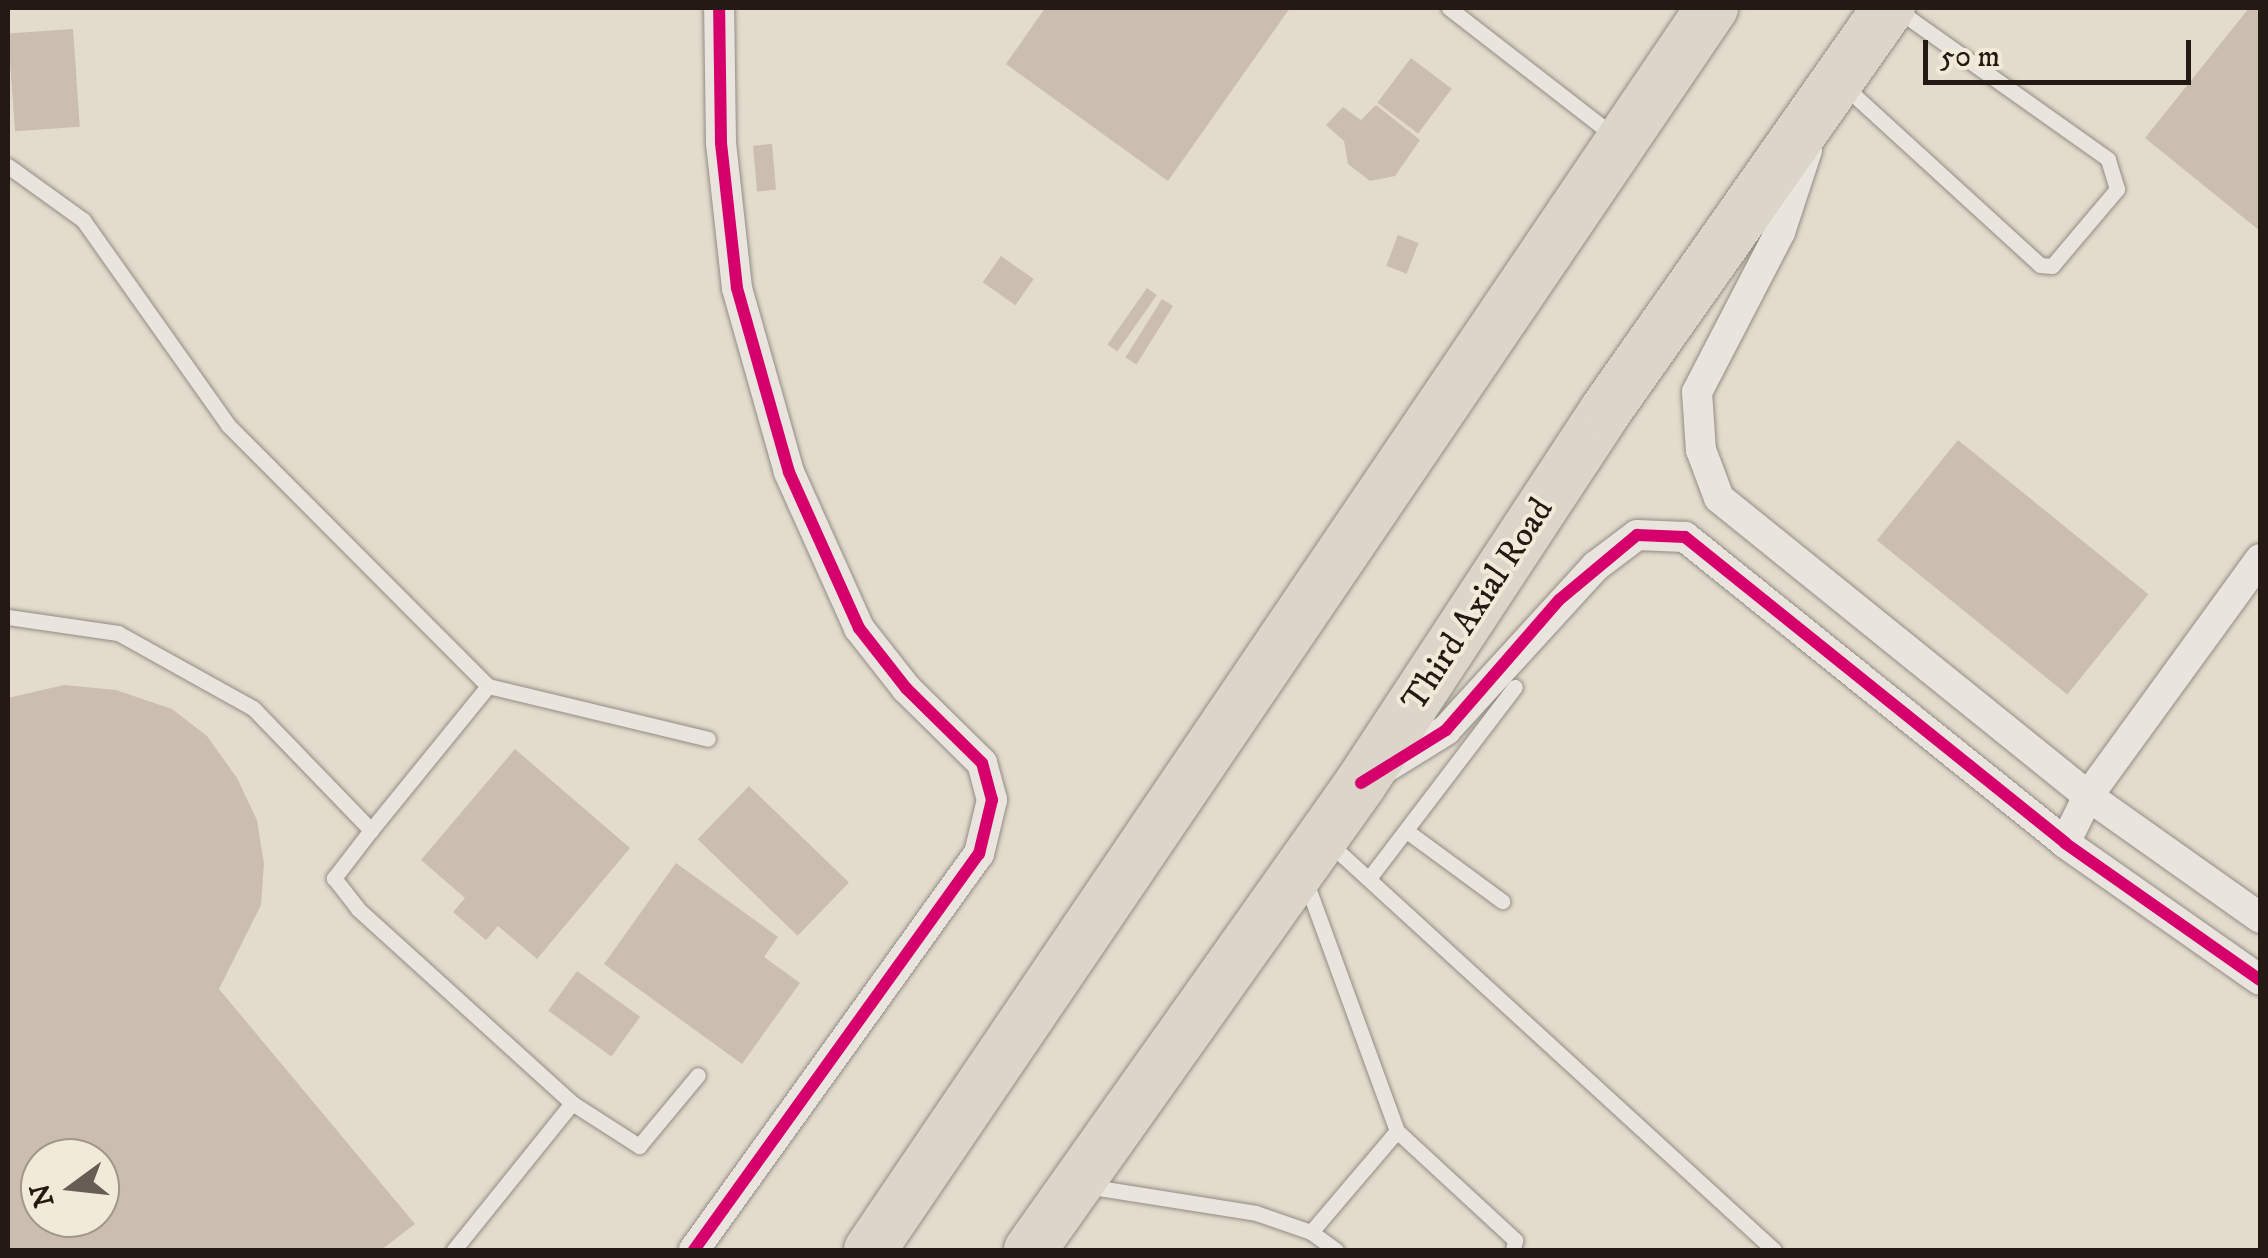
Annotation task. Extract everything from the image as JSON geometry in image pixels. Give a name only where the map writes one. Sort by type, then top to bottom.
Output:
[{"type":"highway","points":[[870,1250],[1712,8]]},
{"type":"highway","name":"Third Axial Road","points":[[1042,1246],[1077,1184],[1361,784],[1606,410],[1830,89],[1892,8]]},
{"type":"street","points":[[694,1250],[979,854],[992,800],[982,762],[859,628],[766,406],[727,221],[718,8]]},
{"type":"street","points":[[1830,89],[1780,232],[1697,392],[1707,466],[1719,498],[2088,796],[2260,918]]},
{"type":"street","points":[[1361,784],[1446,730],[1559,600],[1623,545],[1637,535],[1684,537],[2065,843],[2260,980]]},
{"type":"street","points":[[2065,843],[2088,796],[2260,559]]},
{"type":"lane","points":[[1449,8],[1621,142]]},
{"type":"lane","points":[[1830,89],[2040,265],[2052,266],[2116,189],[2108,159],[1892,8]]},
{"type":"lane","points":[[8,166],[83,220],[228,425],[488,686],[708,740]]},
{"type":"lane","points":[[8,617],[118,633],[209,681],[252,708],[371,830]]},
{"type":"lane","points":[[488,686],[334,878],[358,909],[572,1103],[640,1146],[698,1075]]},
{"type":"lane","points":[[1370,877],[1515,687]]},
{"type":"lane","points":[[1408,832],[1502,901]]},
{"type":"lane","points":[[1311,853],[1370,877],[1773,1250]]},
{"type":"lane","points":[[1311,853],[1397,1131],[1514,1240],[1514,1250]]},
{"type":"lane","points":[[454,1250],[572,1103]]},
{"type":"lane","points":[[1311,1232],[1397,1131]]},
{"type":"lane","points":[[1077,1184],[1256,1212],[1311,1232],[1336,1250]]},
{"type":"building","points":[[1045,8],[1290,8],[1168,181],[1006,64]]},
{"type":"building","points":[[2249,8],[2260,8],[2260,231],[2145,138]]},
{"type":"building","points":[[73,29],[80,127],[15,131],[8,34]]},
{"type":"building","points":[[1411,58],[1452,89],[1418,133],[1377,103]]},
{"type":"building","points":[[1376,105],[1420,140],[1395,176],[1370,181],[1348,164],[1344,141],[1326,125],[1343,107],[1361,120]]},
{"type":"building","points":[[772,144],[776,190],[757,191],[753,146]]},
{"type":"building","points":[[1398,235],[1419,243],[1407,274],[1386,266]]},
{"type":"building","points":[[1001,256],[1034,279],[1015,305],[983,282]]},
{"type":"building","points":[[1147,288],[1157,295],[1117,351],[1107,345]]},
{"type":"building","points":[[1162,299],[1173,306],[1136,364],[1125,358]]},
{"type":"building","points":[[1958,440],[2148,594],[2067,694],[1877,540]]},
{"type":"building","points":[[64,685],[116,690],[172,709],[207,736],[237,778],[257,820],[264,864],[261,905],[219,989],[415,1224],[381,1250],[8,1250],[8,698]]},
{"type":"building","points":[[515,749],[630,848],[537,959],[498,926],[486,940],[453,912],[465,898],[421,860]]},
{"type":"building","points":[[749,786],[849,883],[798,936],[698,839]]},
{"type":"building","points":[[676,863],[778,937],[764,957],[800,983],[742,1064],[604,964]]},
{"type":"building","points":[[577,971],[640,1017],[611,1056],[548,1011]]},
{"type":"cycle path","points":[[694,1250],[979,854],[992,800],[982,763],[906,688],[859,628],[789,472],[737,288],[721,143],[719,8]]},
{"type":"cycle path","points":[[1361,783],[1446,730],[1559,600],[1637,535],[1685,537],[2065,843],[2260,980]]}]
